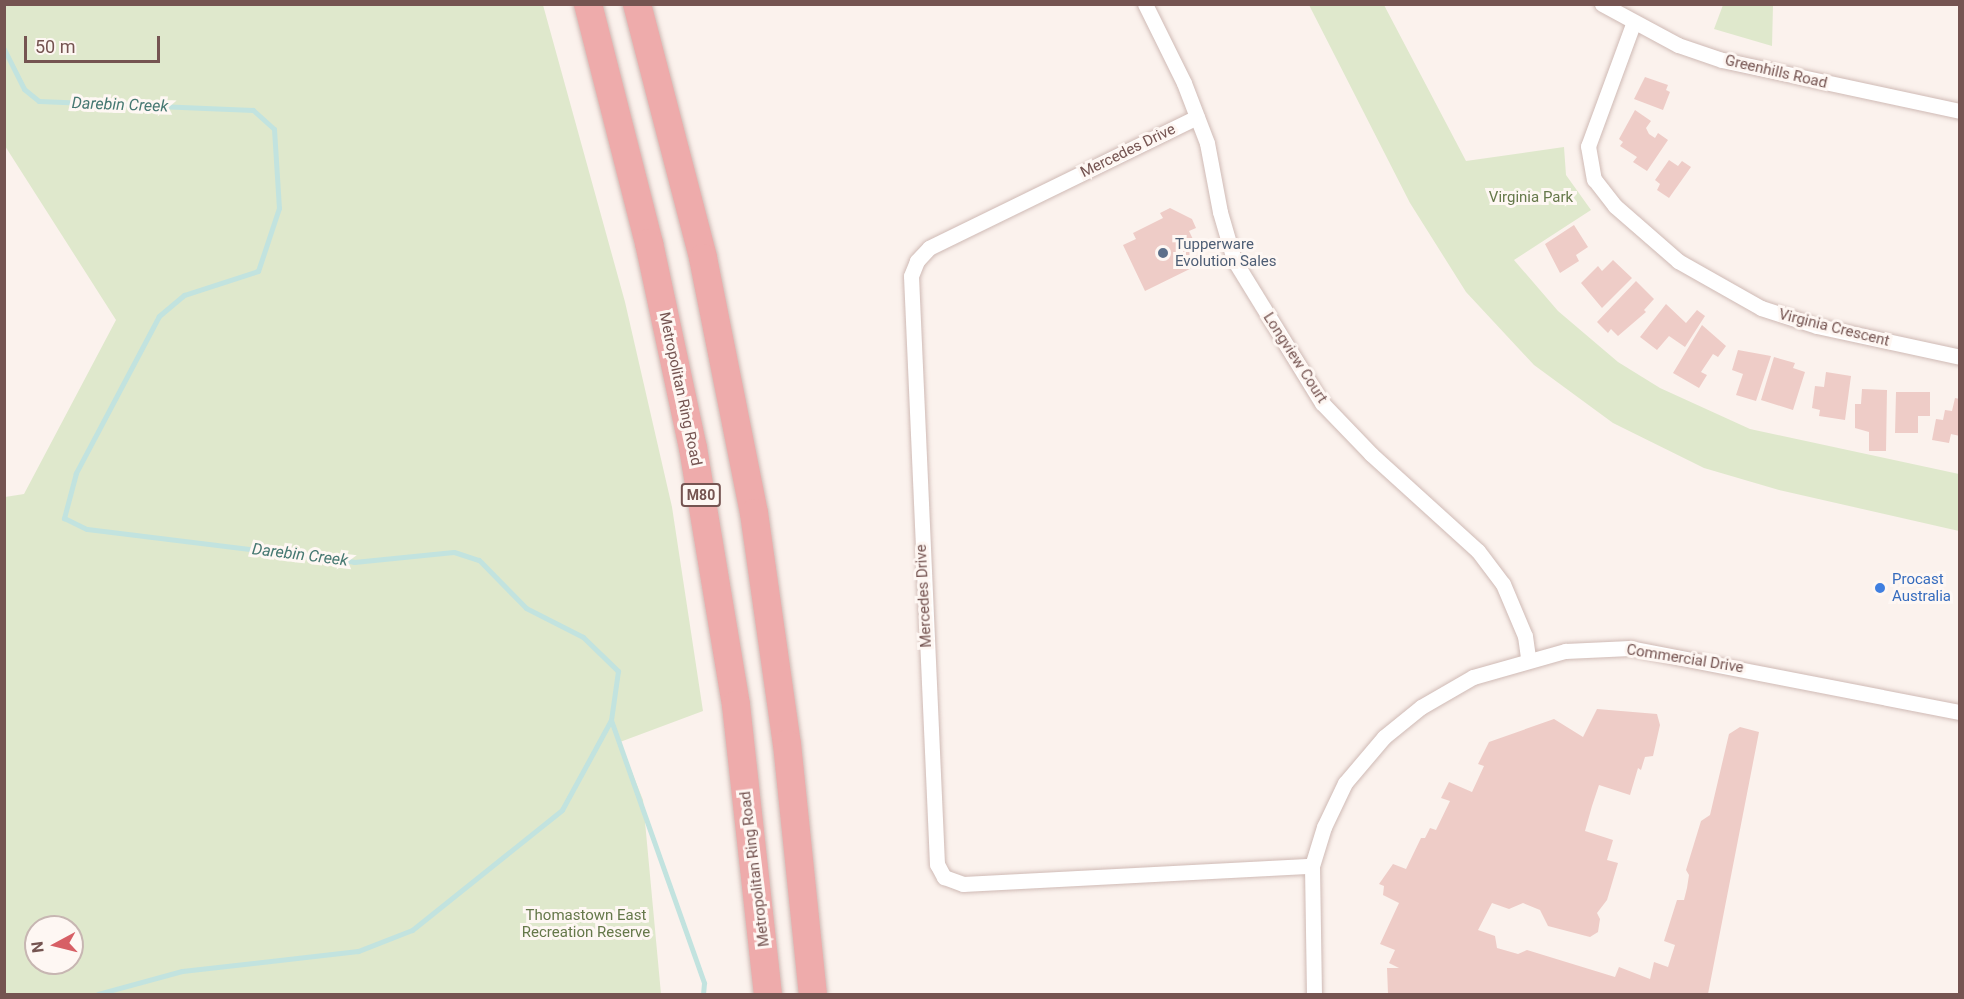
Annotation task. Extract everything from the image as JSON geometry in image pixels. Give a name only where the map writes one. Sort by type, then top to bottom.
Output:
[{"type":"highway","name":"Metropolitan Ring Road","points":[[588,4],[649,243],[693,448],[736,705],[768,994]]},
{"type":"highway","points":[[637,4],[703,258],[750,490],[787,744],[813,994]]},
{"type":"street","name":"Longview Court","points":[[1145,4],[1197,117],[1234,260],[1322,403],[1371,454],[1478,551],[1503,584],[1525,636],[1528,658]]},
{"type":"street","name":"Greenhills Road","points":[[1602,4],[1633,24],[1722,60],[1959,111]]},
{"type":"street","name":"Virginia Crescent","points":[[1633,24],[1588,146],[1594,179],[1615,206],[1678,261],[1761,308],[1817,326],[1959,357]]},
{"type":"street","name":"Mercedes Drive","points":[[1197,117],[929,248],[916,261],[911,276],[937,864],[944,877],[963,884],[1312,866]]},
{"type":"street","name":"Commercial Drive","points":[[1314,994],[1312,866],[1324,827],[1345,783],[1384,737],[1421,707],[1473,677],[1528,658],[1565,651],[1630,648],[1959,712]]},
{"type":"green space","name":"Thomastown East Recreation Reserve","points":[[5,4],[543,5],[625,302],[672,507],[703,711],[620,742],[643,800],[661,994],[5,994],[5,497],[24,494],[116,320],[5,146]]},
{"type":"green space","name":"Virginia Park","points":[[1309,5],[1384,5],[1466,161],[1564,147],[1566,175],[1591,210],[1514,260],[1558,311],[1618,362],[1660,388],[1750,429],[1959,474],[1959,531],[1779,490],[1704,468],[1613,423],[1534,365],[1466,292],[1410,203]]},
{"type":"green space","points":[[1723,5],[1773,5],[1772,46],[1714,29]]},
{"type":"building","points":[[1645,77],[1668,85],[1666,90],[1670,92],[1663,110],[1634,99]]},
{"type":"building","points":[[1635,110],[1651,121],[1646,128],[1649,134],[1655,138],[1658,133],[1668,140],[1647,171],[1633,162],[1637,157],[1620,146],[1623,142],[1619,139]]},
{"type":"building","points":[[1669,160],[1678,166],[1682,161],[1691,167],[1669,198],[1657,190],[1660,184],[1655,180]]},
{"type":"building","name":"Tupperware Evolution Sales","points":[[1170,208],[1192,219],[1196,228],[1189,231],[1204,262],[1145,291],[1123,245],[1136,239],[1133,233],[1163,218],[1160,213]]},
{"type":"building","points":[[1574,225],[1588,247],[1576,255],[1579,261],[1560,273],[1545,244]]},
{"type":"building","points":[[1613,260],[1632,278],[1602,308],[1581,283],[1598,266],[1602,271]]},
{"type":"building","points":[[1636,281],[1654,299],[1644,310],[1646,312],[1618,336],[1611,329],[1608,333],[1597,322]]},
{"type":"building","points":[[1666,304],[1686,323],[1697,310],[1705,316],[1685,347],[1669,336],[1657,350],[1640,337]]},
{"type":"building","points":[[1702,325],[1726,346],[1718,357],[1713,354],[1701,372],[1707,375],[1699,388],[1673,373]]},
{"type":"building","points":[[1738,350],[1771,356],[1756,401],[1736,395],[1743,374],[1732,370]]},
{"type":"building","points":[[1774,357],[1795,363],[1793,368],[1805,372],[1793,410],[1761,400]]},
{"type":"building","points":[[1826,372],[1851,376],[1845,420],[1819,416],[1820,410],[1812,408],[1815,386],[1824,387]]},
{"type":"building","points":[[1862,389],[1887,390],[1886,451],[1869,451],[1869,432],[1855,428],[1855,404],[1861,404]]},
{"type":"building","points":[[1896,392],[1930,392],[1930,416],[1918,416],[1918,433],[1895,433]]},
{"type":"building","points":[[1955,398],[1960,399],[1960,436],[1951,434],[1949,443],[1932,440],[1936,419],[1943,420],[1945,410],[1952,411]]},
{"type":"building","points":[[1597,709],[1657,714],[1660,725],[1653,756],[1645,757],[1641,770],[1638,768],[1630,795],[1599,785],[1592,806],[1585,831],[1613,840],[1607,860],[1618,863],[1607,900],[1597,913],[1600,919],[1598,932],[1590,937],[1548,926],[1540,910],[1523,903],[1509,909],[1492,903],[1478,930],[1495,936],[1497,948],[1518,954],[1527,950],[1615,977],[1619,967],[1650,979],[1654,962],[1668,967],[1675,945],[1664,941],[1677,900],[1684,900],[1689,875],[1686,870],[1701,821],[1710,815],[1729,734],[1740,727],[1759,732],[1708,994],[1388,994],[1387,968],[1399,968],[1389,963],[1395,950],[1380,944],[1399,903],[1383,895],[1384,886],[1379,884],[1393,864],[1406,869],[1421,838],[1425,838],[1430,828],[1436,830],[1450,801],[1441,798],[1449,782],[1472,792],[1484,766],[1478,764],[1489,742],[1554,719],[1583,737]]},
{"type":"waterway","name":"Darebin Creek","points":[[4,49],[24,89],[39,101],[253,110],[274,129],[279,208],[258,271],[184,295],[159,316],[76,473],[64,518],[87,529],[354,562],[454,552],[479,560],[526,608],[583,637],[618,671],[611,720],[562,810],[412,930],[358,951],[182,971],[98,994]]},
{"type":"waterway","points":[[611,720],[704,983],[703,994]]},
{"type":"place","name":"Tupperware Evolution Sales","points":[[1163,253]]},
{"type":"place","name":"Procast Australia","points":[[1880,588]]}]
